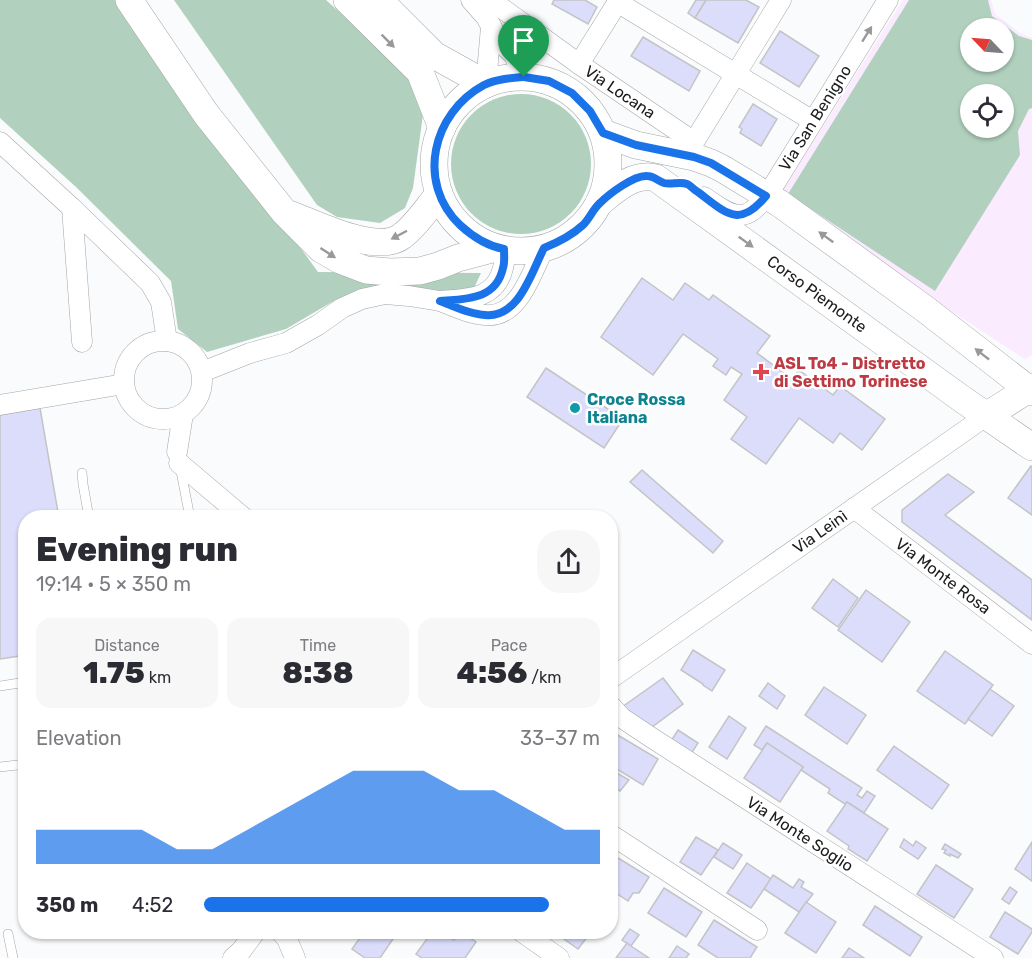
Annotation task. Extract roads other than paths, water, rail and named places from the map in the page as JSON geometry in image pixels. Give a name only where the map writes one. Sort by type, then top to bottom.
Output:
[{"type":"main road","points":[[129,0],[206,114],[285,213],[321,249],[340,260],[366,270],[390,272],[420,271],[458,258],[500,248]]},
{"type":"main road","points":[[347,0],[420,72],[442,128]]},
{"type":"main road","points":[[379,0],[434,56],[486,84]]},
{"type":"main road","points":[[524,77],[549,81],[572,93],[590,111],[603,133],[608,156],[607,180],[599,203],[585,223],[566,238],[544,248],[520,251],[500,248],[472,236],[452,218],[439,194],[434,172],[435,149],[442,128],[453,110],[468,95],[486,84],[524,77]]},
{"type":"main road","points":[[603,133],[636,145],[694,157],[711,163],[779,203],[925,309],[1031,390]]},
{"type":"main road","name":"Corso Piemonte","points":[[599,203],[638,177],[656,178],[1032,447]]},
{"type":"main road","points":[[285,213],[345,236],[381,242],[400,238],[416,223],[439,194]]},
{"type":"main road","name":"Via Leinì","points":[[986,416],[1031,390]]},
{"type":"street","name":"Via Locana","points":[[481,13],[496,4],[694,142],[782,0]]},
{"type":"street","name":"Via San Benigno","points":[[664,183],[686,184],[724,211],[736,216],[747,214],[758,206],[888,0]]},
{"type":"street","points":[[579,64],[618,1],[813,122]]},
{"type":"street","points":[[481,13],[486,84]]},
{"type":"street","points":[[481,13],[500,42],[514,56],[524,77]]},
{"type":"street","points":[[0,142],[150,283],[161,302],[167,341]]},
{"type":"street","points":[[72,208],[82,342]]},
{"type":"street","points":[[440,301],[473,299],[486,294],[496,284],[503,269],[500,248]]},
{"type":"street","points":[[202,372],[250,353],[286,343],[342,308],[362,299],[385,294],[440,301],[488,316],[503,312],[519,299],[544,248]]},
{"type":"street","points":[[167,341],[179,344],[197,360],[202,372],[199,396],[193,406],[174,418],[164,420],[141,413],[126,395],[124,372],[136,352],[145,345],[167,341]]},
{"type":"street","points":[[0,405],[124,384]]},
{"type":"street","points":[[178,458],[183,414]]},
{"type":"street","name":"Via Leinì","points":[[618,673],[986,416]]},
{"type":"street","points":[[164,420],[178,458],[235,510]]},
{"type":"street","name":"Via Monte Rosa","points":[[854,508],[1032,644]]},
{"type":"street","name":"Via Monte Soglio","points":[[618,714],[993,958]]},
{"type":"street","points":[[618,839],[757,930]]},
{"type":"street","points":[[233,958],[251,939]]},
{"type":"street","points":[[252,958],[254,939]]},
{"type":"street","points":[[286,939],[296,958]]},
{"type":"street","points":[[296,958],[299,939]]},
{"type":"street","points":[[532,939],[559,958]]},
{"type":"lane","points":[[178,458],[188,510]]},
{"type":"lane","points":[[82,473],[88,510]]},
{"type":"lane","points":[[0,686],[18,683]]},
{"type":"lane","points":[[0,767],[18,765]]},
{"type":"lane","points":[[8,934],[13,958]]},
{"type":"place","name":"ASL To4 - Distretto di Settimo Torinese","points":[[761,372]]},
{"type":"place","name":"Croce Rossa Italiana","points":[[575,408]]}]
